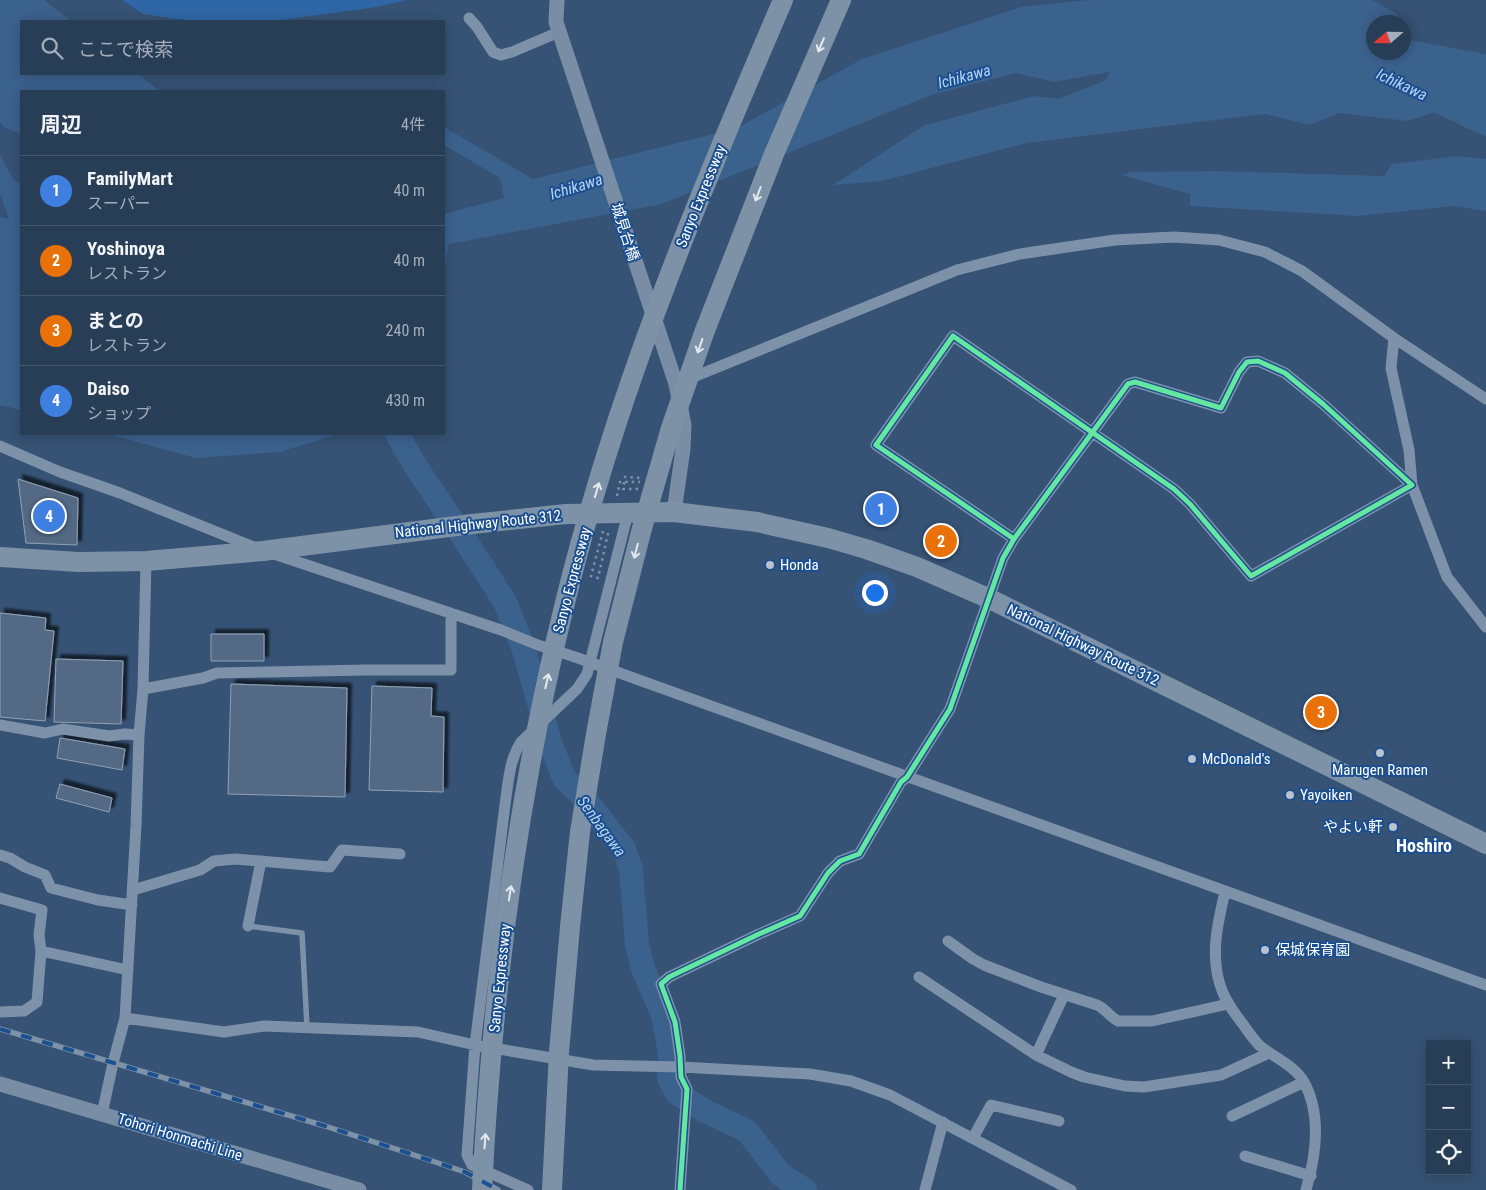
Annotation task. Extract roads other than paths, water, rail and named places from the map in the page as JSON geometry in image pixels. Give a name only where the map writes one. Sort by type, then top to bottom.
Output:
[{"type":"highway","name":"Sanyo Expressway","points":[[482,1190],[493,1039],[505,925],[544,694],[566,598],[618,417],[656,311],[694,212],[783,0]]},
{"type":"highway","points":[[552,1190],[559,1052],[580,832],[613,642],[641,532],[671,428],[701,342],[774,154],[841,0]]},
{"type":"highway","name":"National Highway Route 312","points":[[0,557],[78,562],[146,561],[264,551],[472,524],[566,514],[674,512],[757,522],[866,548],[917,566],[990,599],[1486,844]]},
{"type":"street","name":"城見台橋","points":[[557,0],[556,22],[559,32],[674,380],[684,426],[683,449],[674,512]]},
{"type":"street","points":[[469,18],[493,52],[501,55],[559,32]]},
{"type":"street","points":[[674,380],[957,270],[1020,254],[1125,239],[1174,236],[1219,240],[1264,252],[1302,271],[1394,338],[1486,399]]},
{"type":"street","points":[[1014,538],[876,445],[953,336],[1174,489],[1185,499],[1251,576],[1412,485]]},
{"type":"street","points":[[1394,338],[1391,368],[1408,450],[1412,485],[1447,577],[1486,627]]},
{"type":"street","points":[[680,1190],[687,1089],[681,1077],[675,1022],[661,984],[669,977],[800,916],[828,873],[840,861],[859,854],[901,782],[907,777],[950,709],[1003,558],[1014,538],[1128,384],[1135,382],[1221,408],[1238,372],[1247,362],[1258,361],[1286,373],[1412,485]]},
{"type":"street","points":[[0,446],[60,472],[264,551],[501,630],[590,664],[1486,985]]},
{"type":"street","points":[[528,1190],[472,1165],[467,1155],[475,1045],[509,774],[514,753],[521,742],[577,689],[587,674],[628,513]]},
{"type":"street","points":[[102,1114],[125,1018],[143,689],[146,561]]},
{"type":"street","points":[[143,689],[203,678],[217,673],[451,670],[451,613]]},
{"type":"street","points":[[0,725],[45,732],[63,729],[109,736],[139,735]]},
{"type":"street","points":[[133,890],[200,870],[214,861],[235,859],[330,866],[342,850],[400,854]]},
{"type":"street","points":[[0,855],[45,875],[51,888],[98,900],[132,905]]},
{"type":"street","points":[[248,926],[261,861]]},
{"type":"street","points":[[1225,892],[1218,921],[1217,974],[1228,1004],[1258,1043],[1289,1067],[1304,1082],[1310,1097],[1316,1126],[1311,1176],[1306,1190]]},
{"type":"street","points":[[0,898],[42,910],[39,935],[41,951],[37,1002],[24,1011],[0,1012]]},
{"type":"street","points":[[948,941],[984,965],[1041,988],[1102,1007],[1118,1021],[1152,1021],[1228,1004]]},
{"type":"street","points":[[41,951],[128,970]]},
{"type":"street","points":[[919,977],[1036,1054],[1084,1077],[1125,1086],[1139,1087],[1220,1075],[1269,1053]]},
{"type":"street","points":[[1036,1054],[1064,995]]},
{"type":"street","points":[[125,1018],[224,1032],[264,1026],[418,1032],[475,1045],[593,1065],[681,1067],[810,1074],[851,1080],[890,1095],[1071,1190]]},
{"type":"street","points":[[1232,1116],[1304,1082]]},
{"type":"street","name":"Tohori Honmachi Line","points":[[0,1084],[359,1190]]},
{"type":"street","points":[[973,1138],[991,1105],[1059,1121]]},
{"type":"street","points":[[925,1190],[943,1122]]},
{"type":"street","points":[[1245,1156],[1311,1176]]},
{"type":"lane","points":[[248,926],[302,934],[307,1027]]},
{"type":"water","points":[[0,0],[44,0],[70,20],[20,20],[20,75],[139,75],[159,90],[20,90],[20,134],[5,128],[0,122]]},
{"type":"water","points":[[1087,0],[1372,0],[1397,15],[1366,15],[1366,60],[1411,60],[1411,40],[1486,54],[1486,118],[1436,112],[1407,121],[1339,113],[1310,125],[1265,114],[1027,143],[882,181],[833,185],[925,125],[1034,96],[1059,99],[1106,80],[1109,72],[1054,82],[1016,73],[931,95],[662,204],[449,244],[445,263],[445,214],[504,198],[500,178],[445,146],[445,128],[533,179],[737,128],[862,59],[1021,7]]},
{"type":"water","points":[[0,155],[13,179],[20,183],[20,410],[0,405],[0,217],[9,219],[0,194]]},
{"type":"water","points":[[1457,156],[1486,159],[1486,211],[1454,206],[1358,216],[1190,206],[1190,194],[1122,175],[1131,172],[1216,171],[1384,176],[1392,164]]},
{"type":"water","points":[[111,435],[336,435],[280,452],[196,458]]},
{"type":"waterway","name":"Ichikawa","points":[[1442,103],[1486,124]]},
{"type":"waterway","name":"Senbagawa","points":[[398,435],[416,467],[505,602],[523,647],[550,742],[564,778],[587,801],[624,849],[631,869],[637,944],[643,969],[663,1015],[670,1053],[669,1079],[677,1093],[703,1110],[747,1131],[781,1175],[805,1190]]},
{"type":"railway","points":[[0,1029],[325,1126],[465,1172],[498,1190]]},
{"type":"place","name":"FamilyMart","points":[[881,509]]},
{"type":"place","name":"Daiso","points":[[49,516]]},
{"type":"place","name":"Yoshinoya","points":[[941,541]]},
{"type":"place","name":"Honda","points":[[770,565]]},
{"type":"place","name":"まとの","points":[[1321,712]]},
{"type":"place","name":"Marugen Ramen","points":[[1380,753]]},
{"type":"place","name":"McDonald's","points":[[1192,759]]},
{"type":"place","name":"Yayoiken","points":[[1290,795]]},
{"type":"place","name":"やよい軒","points":[[1393,827]]},
{"type":"place","name":"保城保育園","points":[[1265,950]]},
{"type":"district","name":"Hoshiro","points":[[1424,846]]}]
